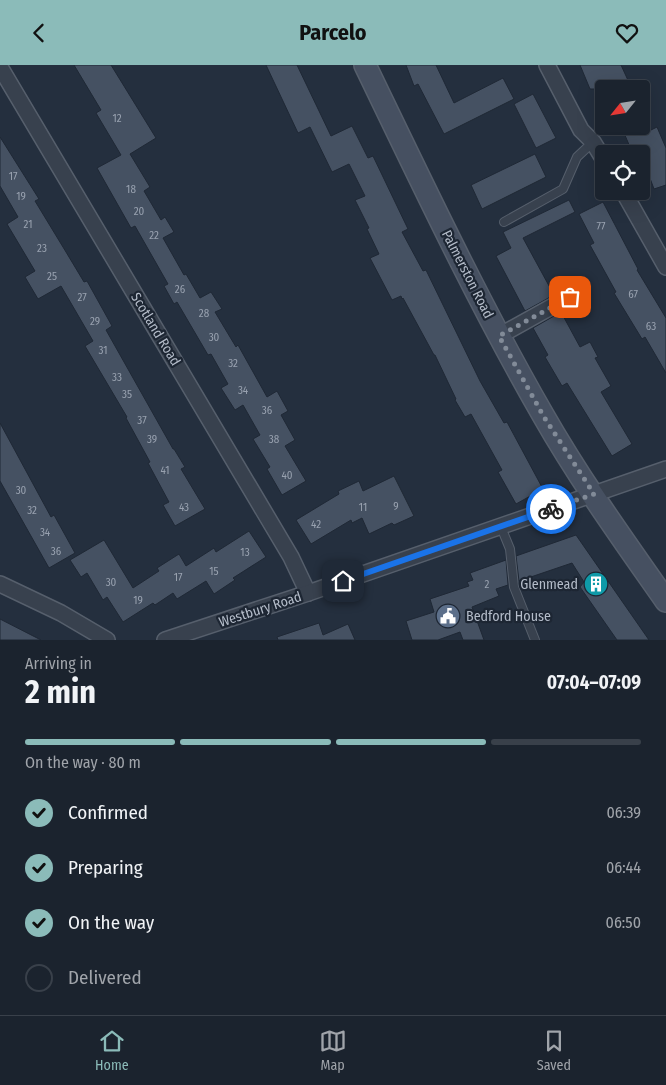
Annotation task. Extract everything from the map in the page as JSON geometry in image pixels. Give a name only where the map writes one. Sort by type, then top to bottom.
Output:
[{"type":"main road","name":"Palmerston Road","points":[[365,65],[499,336],[544,417],[666,601]]},
{"type":"street","points":[[547,65],[581,130],[595,145]]},
{"type":"street","name":"Scotland Road","points":[[0,67],[291,557],[308,593]]},
{"type":"street","points":[[628,200],[666,267]]},
{"type":"street","points":[[499,336],[570,297]]},
{"type":"street","name":"Westbury Road","points":[[165,640],[308,593],[666,469]]},
{"type":"street","points":[[0,584],[61,613],[107,640]]},
{"type":"lane","points":[[504,222],[562,189],[576,157],[593,142]]},
{"type":"lane","points":[[501,527],[510,549],[514,587],[535,640]]},
{"type":"building","points":[[74,65],[111,65],[156,138],[130,154],[150,187],[144,191],[161,220],[165,217],[174,232],[163,238],[184,275],[186,274],[200,298],[211,292],[222,309],[215,312],[236,347],[238,345],[267,397],[277,391],[288,411],[281,415],[295,440],[285,446],[306,481],[282,495],[267,469],[270,467],[253,439],[260,435],[243,405],[235,410],[221,388],[228,384],[211,354],[208,355],[177,302],[174,304],[164,286],[168,284],[135,226],[131,228],[97,168],[121,155],[96,113],[101,110]]},
{"type":"building","points":[[266,65],[297,65],[331,136],[352,126],[368,158],[373,156],[408,229],[402,232],[423,271],[426,270],[480,381],[504,423],[507,422],[543,489],[516,504],[498,472],[502,470],[471,414],[465,417],[455,400],[435,355],[403,298],[401,296],[392,300],[370,258],[379,254],[355,200],[365,196],[349,164],[332,172],[310,127],[298,133]]},
{"type":"building","points":[[406,65],[436,65],[454,103],[503,78],[514,99],[444,134],[418,84],[414,86]]},
{"type":"building","points":[[580,65],[621,65],[628,80],[595,80],[595,89],[590,89]]},
{"type":"building","points":[[533,94],[556,138],[536,148],[514,104]]},
{"type":"building","points":[[657,127],[666,148],[666,185],[654,189],[650,178],[650,145],[629,145],[625,135],[650,135],[650,128],[651,130]]},
{"type":"building","points":[[0,137],[39,199],[35,201],[84,282],[87,281],[112,326],[106,330],[185,467],[181,469],[205,509],[175,526],[163,505],[169,502],[148,463],[150,462],[127,417],[85,346],[93,341],[61,286],[38,299],[25,277],[35,271],[7,224],[18,217],[0,186]]},
{"type":"building","points":[[535,154],[546,177],[482,209],[471,185]]},
{"type":"building","points":[[569,200],[575,212],[523,238],[554,295],[525,311],[496,256],[511,248],[503,232]]},
{"type":"building","points":[[603,202],[637,270],[666,318],[666,373],[645,337],[642,339],[614,293],[616,292],[590,245],[594,243],[579,214]]},
{"type":"building","points":[[561,312],[580,347],[590,342],[598,357],[595,358],[611,386],[601,392],[632,444],[612,456],[567,383],[562,386],[545,357],[548,355],[533,328]]},
{"type":"building","points":[[0,423],[51,517],[54,515],[75,553],[49,568],[0,481]]},
{"type":"building","points":[[394,476],[414,516],[394,525],[392,523],[369,534],[362,518],[352,523],[351,520],[311,544],[296,520],[339,494],[338,491],[359,481],[363,491]]},
{"type":"building","points":[[249,531],[266,557],[233,578],[235,580],[214,594],[206,581],[177,599],[173,593],[123,622],[107,597],[103,600],[87,573],[81,577],[70,560],[104,540],[133,588],[159,571],[157,568],[179,554],[186,566],[214,548],[216,552]]},
{"type":"building","name":"Glenmead","points":[[576,535],[649,640],[617,640],[580,587],[584,582],[572,563],[519,581],[516,556]]},
{"type":"building","name":"Bedford House","points":[[506,560],[508,585],[496,589],[499,596],[472,607],[484,640],[463,640],[460,632],[438,640],[412,640],[406,621],[434,612],[430,599],[469,586],[467,582],[473,580],[470,573]]},
{"type":"building","points":[[0,619],[41,640],[0,640]]},
{"type":"building","points":[[319,623],[323,635],[348,624],[355,640],[278,640],[277,637]]},
{"type":"way so far","points":[[551,509],[594,494],[544,417],[499,336],[570,297]]},
{"type":"place","name":"Glenmead","points":[[596,584]]},
{"type":"place","name":"Bedford House","points":[[448,616]]},
{"type":"route","points":[[343,581],[551,509]]}]
